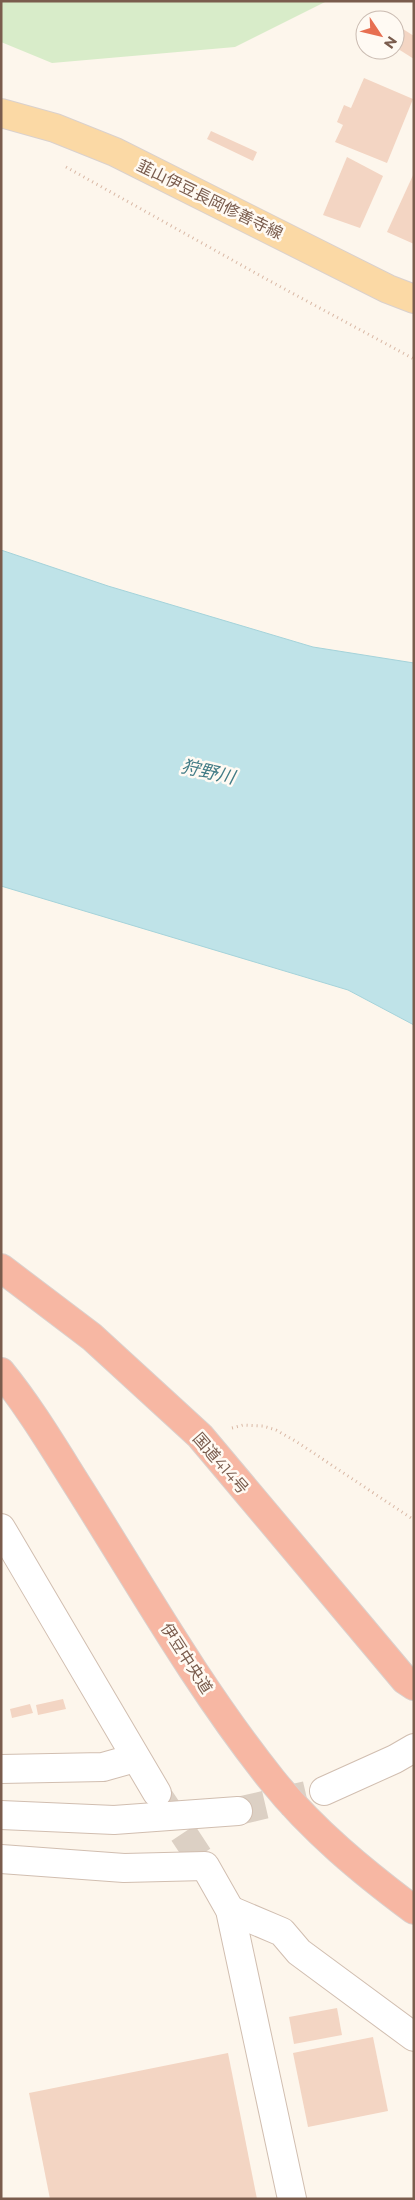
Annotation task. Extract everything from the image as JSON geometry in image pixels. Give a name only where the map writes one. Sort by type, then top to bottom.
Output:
[{"type":"highway","name":"国道414号","points":[[1,1268],[92,1337],[200,1436],[405,1680],[414,1686]]},
{"type":"highway","name":"伊豆中央道","points":[[1,1372],[45,1433],[209,1693],[273,1782],[310,1822],[352,1861],[414,1910]]},
{"type":"highway","name":"伊豆中央道","points":[[1,1398],[31,1440],[196,1703],[229,1752],[260,1792],[297,1832],[341,1874],[414,1929]]},
{"type":"main road","name":"韮山伊豆長岡修善寺線","points":[[1,113],[55,128],[115,152],[388,289],[414,299]]},
{"type":"street","points":[[1,1528],[157,1793]]},
{"type":"street","points":[[324,1791],[395,1759],[414,1748]]},
{"type":"street","points":[[1,1769],[103,1767],[135,1758]]},
{"type":"street","points":[[1,1815],[114,1820],[238,1811]]},
{"type":"street","points":[[1,1858],[124,1868],[205,1866],[230,1910],[292,2199]]},
{"type":"street","points":[[230,1910],[282,1932],[299,1952],[414,2037]]},
{"type":"path","points":[[59,162],[268,280],[414,359]]},
{"type":"path","points":[[200,1436],[243,1425],[263,1426],[276,1430],[414,1520]]},
{"type":"green space","points":[[1,1],[327,1],[235,47],[52,63],[1,42]]},
{"type":"water","name":"狩野川","points":[[1,550],[108,586],[313,647],[414,663],[414,1025],[348,990],[1,886]]},
{"type":"building","points":[[405,30],[414,36],[414,59],[405,53]]},
{"type":"building","points":[[364,78],[413,99],[387,163],[335,142],[343,125],[337,122],[344,105],[351,108]]},
{"type":"building","points":[[211,131],[257,152],[253,161],[207,139]]},
{"type":"building","points":[[347,157],[383,176],[360,228],[323,215]]},
{"type":"building","points":[[414,173],[414,244],[387,232]]},
{"type":"building","points":[[63,1699],[66,1709],[38,1715],[36,1705]]},
{"type":"building","points":[[30,1704],[33,1713],[12,1718],[10,1709]]},
{"type":"building","points":[[337,2008],[342,2035],[294,2044],[289,2017]]},
{"type":"building","points":[[373,2037],[388,2111],[308,2127],[293,2053]]},
{"type":"building","points":[[228,2053],[257,2199],[50,2199],[29,2093]]},
{"type":"tunnel","points":[[238,1811],[324,1791]]},
{"type":"tunnel","points":[[160,1798],[205,1866]]}]
